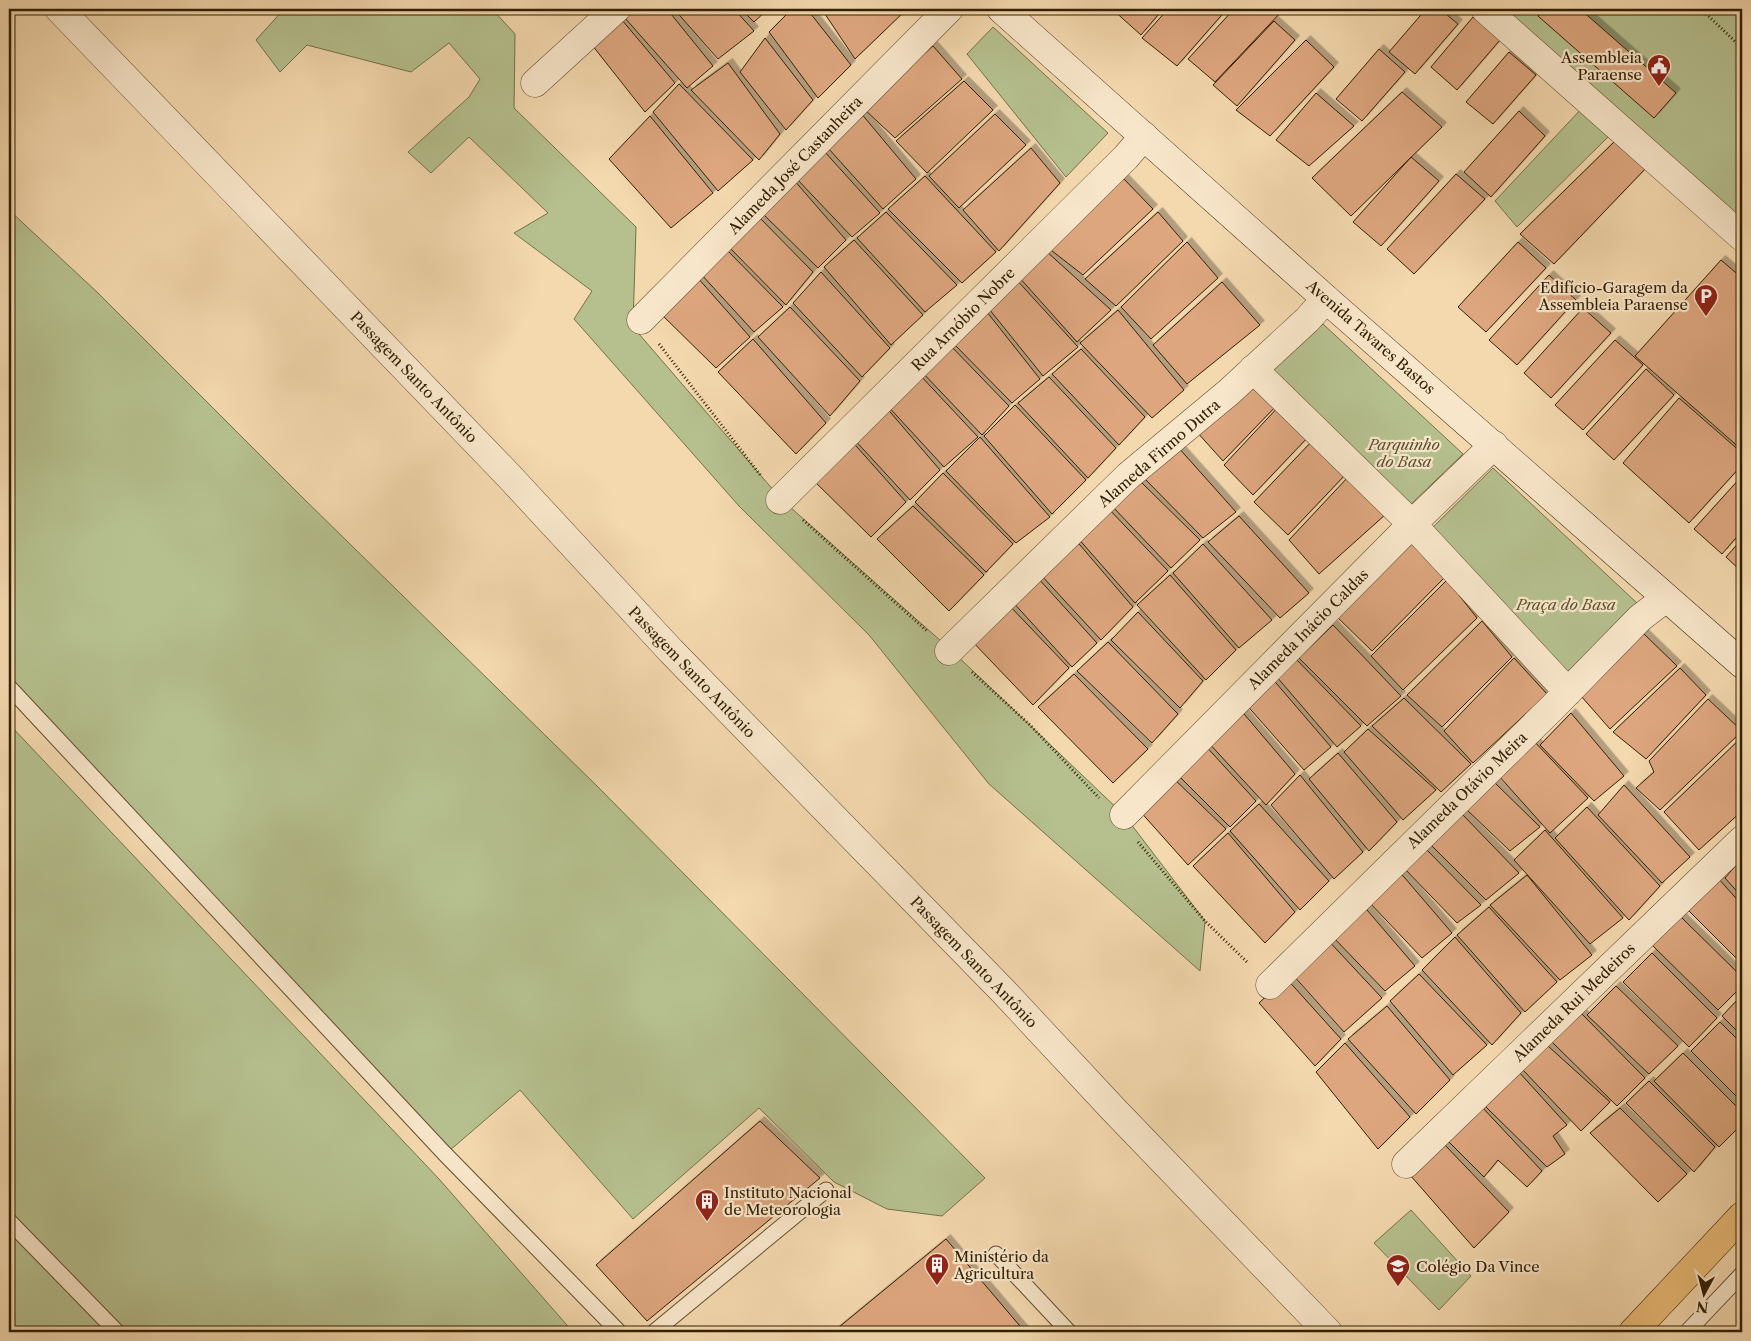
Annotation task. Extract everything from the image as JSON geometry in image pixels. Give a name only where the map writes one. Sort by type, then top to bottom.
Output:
[{"type":"highway","points":[[1633,1332],[1742,1216]]},
{"type":"street","name":"Passagem Santo Antônio","points":[[59,9],[508,475],[671,651],[1004,992],[1121,1117],[1328,1332]]},
{"type":"street","points":[[535,83],[616,9]]},
{"type":"street","name":"Alameda José Castanheira","points":[[641,320],[949,9]]},
{"type":"street","name":"Avenida Tavares Bastos","points":[[1002,9],[1326,299],[1742,664]]},
{"type":"street","points":[[1485,9],[1742,238]]},
{"type":"street","name":"Rua Arnóbio Nobre","points":[[780,500],[1126,157],[1144,136]]},
{"type":"street","name":"Alameda Firmo Dutra","points":[[949,651],[1128,476],[1229,392],[1307,320],[1326,299]]},
{"type":"street","points":[[1253,369],[1412,524],[1568,692]]},
{"type":"street","name":"Alameda Inácio Caldas","points":[[1114,809],[1494,446]]},
{"type":"street","name":"Alameda Otávio Meira","points":[[1270,984],[1568,692],[1640,618],[1666,598]]},
{"type":"street","name":"Alameda Rui Medeiros","points":[[1406,1164],[1742,840]]},
{"type":"lane","points":[[9,687],[444,1154],[619,1332]]},
{"type":"lane","points":[[654,1332],[826,1190]]},
{"type":"lane","points":[[9,1222],[118,1332]]},
{"type":"lane","points":[[996,1254],[1069,1332]]},
{"type":"lane","points":[[1687,1332],[1742,1274]]},
{"type":"path","points":[[1701,9],[1742,48]]},
{"type":"path","points":[[641,320],[780,500],[852,562],[1030,725],[1114,809]]},
{"type":"path","points":[[1137,840],[1205,921],[1270,984]]},
{"type":"green space","points":[[284,9],[492,9],[515,34],[514,108],[636,227],[633,327],[781,499],[951,650],[1124,815],[1205,921],[1200,971],[989,784],[869,635],[739,506],[574,319],[592,291],[514,233],[548,213],[469,137],[431,173],[408,152],[469,97],[480,79],[449,43],[411,72],[307,45],[280,72],[256,40]]},
{"type":"green space","name":"Assembleia Paraense","points":[[1487,9],[1742,9],[1742,235]]},
{"type":"green space","points":[[993,27],[1108,133],[1066,177],[967,54]]},
{"type":"green space","points":[[1583,107],[1610,135],[1517,227],[1495,201]]},
{"type":"green space","points":[[9,210],[98,293],[302,497],[596,785],[985,1178],[942,1216],[887,1209],[834,1182],[759,1108],[633,1219],[520,1090],[449,1151],[9,681]]},
{"type":"green space","name":"Parquinho do Basa","points":[[1323,324],[1463,454],[1404,511],[1269,369]]},
{"type":"green space","name":"Praça do Basa","points":[[1493,468],[1638,604],[1566,673],[1427,533]]},
{"type":"green space","points":[[9,724],[439,1179],[573,1332],[9,1332]]},
{"type":"green space","points":[[1411,1210],[1471,1276],[1439,1310],[1374,1243]]},
{"type":"building","points":[[632,9],[667,9],[713,66],[687,88],[624,17]]},
{"type":"building","points":[[674,9],[734,9],[754,31],[718,59]]},
{"type":"building","points":[[741,9],[768,9],[754,22]]},
{"type":"building","points":[[792,9],[807,9],[851,65],[818,98],[769,32]]},
{"type":"building","points":[[826,9],[907,9],[855,59],[823,11]]},
{"type":"building","points":[[1112,9],[1163,9],[1141,35]]},
{"type":"building","points":[[1168,9],[1227,9],[1177,66],[1142,38]]},
{"type":"building","points":[[1234,9],[1283,10],[1215,82],[1188,59]]},
{"type":"building","points":[[1426,9],[1440,9],[1458,24],[1415,74],[1389,52]]},
{"type":"building","points":[[1545,9],[1580,9],[1676,93],[1654,118],[1538,16]]},
{"type":"building","points":[[1473,17],[1500,40],[1457,90],[1431,67]]},
{"type":"building","points":[[622,20],[675,83],[645,112],[592,45]]},
{"type":"building","points":[[1274,21],[1295,40],[1237,106],[1213,85]]},
{"type":"building","points":[[765,38],[813,100],[786,130],[740,72]]},
{"type":"building","points":[[1306,40],[1334,67],[1270,136],[1236,110]]},
{"type":"building","points":[[933,46],[962,79],[895,138],[863,108]]},
{"type":"building","points":[[1379,49],[1405,72],[1362,121],[1336,99]]},
{"type":"building","points":[[1509,52],[1536,75],[1493,124],[1466,102]]},
{"type":"building","points":[[728,63],[780,134],[759,160],[691,90]]},
{"type":"building","points":[[964,81],[993,110],[927,173],[896,141]]},
{"type":"building","points":[[679,84],[753,160],[718,191],[653,112]]},
{"type":"building","points":[[1402,92],[1442,127],[1351,216],[1312,178]]},
{"type":"building","points":[[1316,93],[1354,126],[1309,166],[1276,140]]},
{"type":"building","points":[[1519,111],[1545,136],[1491,197],[1464,172]]},
{"type":"building","points":[[860,112],[916,179],[883,209],[828,148]]},
{"type":"building","points":[[995,114],[1026,145],[959,208],[929,176]]},
{"type":"building","points":[[650,116],[713,193],[671,228],[609,159]]},
{"type":"building","points":[[1615,141],[1647,167],[1554,264],[1520,234]]},
{"type":"building","points":[[1031,148],[1060,183],[999,251],[963,210]]},
{"type":"building","points":[[824,151],[880,213],[852,237],[795,177]]},
{"type":"building","points":[[1411,157],[1439,181],[1381,246],[1353,222]]},
{"type":"building","points":[[1456,174],[1485,199],[1414,274],[1387,249]]},
{"type":"building","points":[[925,176],[996,252],[962,283],[888,209]]},
{"type":"building","points":[[1121,176],[1153,209],[1083,275],[1047,247]]},
{"type":"building","points":[[793,179],[846,240],[818,268],[759,210]]},
{"type":"building","points":[[886,212],[957,285],[925,312],[857,238]]},
{"type":"building","points":[[1158,212],[1183,241],[1116,306],[1085,279]]},
{"type":"building","points":[[755,213],[813,272],[786,305],[727,245]]},
{"type":"building","points":[[854,240],[923,315],[891,345],[824,267]]},
{"type":"building","points":[[1187,242],[1218,278],[1151,339],[1121,307]]},
{"type":"building","points":[[1518,242],[1546,268],[1486,332],[1458,307]]},
{"type":"building","points":[[724,247],[783,307],[754,332],[700,273]]},
{"type":"building","points":[[1045,250],[1111,310],[1077,342],[1018,276]]},
{"type":"building","name":"Edifício-Garagem da Assembleia Paraense","points":[[1721,260],[1742,278],[1742,450],[1635,356]]},
{"type":"building","points":[[821,272],[890,348],[862,377],[793,303]]},
{"type":"building","points":[[1549,275],[1576,300],[1517,365],[1489,340]]},
{"type":"building","points":[[697,277],[750,337],[716,368],[658,311]]},
{"type":"building","points":[[1015,278],[1078,347],[1043,376],[985,304]]},
{"type":"building","points":[[1222,282],[1260,325],[1187,384],[1153,345]]},
{"type":"building","points":[[790,307],[860,381],[830,416],[758,337]]},
{"type":"building","points":[[983,307],[1040,379],[1012,403],[952,342]]},
{"type":"building","points":[[1583,308],[1611,333],[1551,398],[1524,373]]},
{"type":"building","points":[[1118,310],[1184,390],[1152,418],[1080,343]]},
{"type":"building","points":[[753,339],[826,423],[796,454],[718,372]]},
{"type":"building","points":[[1615,340],[1643,365],[1583,430],[1555,405]]},
{"type":"building","points":[[948,343],[1009,406],[982,435],[920,370]]},
{"type":"building","points":[[1081,349],[1145,417],[1119,445],[1052,374]]},
{"type":"building","points":[[1646,369],[1674,395],[1614,460],[1586,434]]},
{"type":"building","points":[[918,373],[978,437],[944,467],[885,403]]},
{"type":"building","points":[[1049,377],[1116,448],[1088,478],[1018,403]]},
{"type":"building","points":[[1254,377],[1279,403],[1223,461],[1196,431]]},
{"type":"building","points":[[1679,398],[1742,453],[1742,465],[1689,523],[1623,463]]},
{"type":"building","points":[[1281,404],[1310,435],[1253,495],[1224,465]]},
{"type":"building","points":[[884,405],[940,470],[910,500],[851,436]]},
{"type":"building","points":[[1015,405],[1086,480],[1052,514],[984,436]]},
{"type":"building","points":[[980,437],[1050,517],[1016,543],[946,471]]},
{"type":"building","points":[[849,438],[906,502],[871,537],[810,477]]},
{"type":"building","points":[[1314,439],[1346,474],[1288,535],[1254,502]]},
{"type":"building","points":[[1177,446],[1236,512],[1203,538],[1142,476]]},
{"type":"building","points":[[943,473],[1013,544],[986,572],[915,502]]},
{"type":"building","points":[[1349,476],[1386,514],[1319,574],[1289,540]]},
{"type":"building","points":[[1742,476],[1742,531],[1722,554],[1694,529]]},
{"type":"building","points":[[1138,479],[1200,540],[1171,568],[1112,506]]},
{"type":"building","points":[[913,506],[984,575],[949,611],[877,539]]},
{"type":"building","points":[[1107,507],[1168,571],[1135,603],[1076,536]]},
{"type":"building","points":[[1239,516],[1309,593],[1280,618],[1208,542]]},
{"type":"building","points":[[1413,536],[1445,577],[1372,651],[1336,616]]},
{"type":"building","points":[[1074,538],[1133,607],[1101,640],[1040,574]]},
{"type":"building","points":[[1742,539],[1742,572],[1726,557]]},
{"type":"building","points":[[1203,544],[1272,620],[1239,648],[1173,573]]},
{"type":"building","points":[[1170,575],[1236,650],[1206,680],[1137,605]]},
{"type":"building","points":[[1037,577],[1097,643],[1072,667],[1010,599]]},
{"type":"building","points":[[1447,580],[1477,618],[1403,690],[1371,656]]},
{"type":"building","points":[[1007,603],[1069,668],[1033,705],[969,638]]},
{"type":"building","points":[[1138,612],[1203,681],[1180,708],[1111,640]]},
{"type":"building","points":[[1482,621],[1512,657],[1442,727],[1407,695]]},
{"type":"building","points":[[1333,625],[1401,696],[1367,726],[1299,658]]},
{"type":"building","points":[[1643,633],[1677,666],[1610,729],[1581,696]]},
{"type":"building","points":[[1108,642],[1178,714],[1152,743],[1077,671]]},
{"type":"building","points":[[1294,657],[1361,726],[1337,747],[1276,676]]},
{"type":"building","points":[[1514,658],[1547,694],[1473,763],[1444,731]]},
{"type":"building","points":[[1680,668],[1706,695],[1646,759],[1613,732]]},
{"type":"building","points":[[1074,674],[1148,749],[1113,783],[1038,707]]},
{"type":"building","points":[[1270,676],[1331,747],[1304,770],[1244,702]]},
{"type":"building","points":[[1404,698],[1471,764],[1441,792],[1372,726]]},
{"type":"building","points":[[1708,699],[1742,731],[1660,810],[1636,788],[1654,772],[1649,761]]},
{"type":"building","points":[[1239,708],[1295,774],[1266,805],[1206,740]]},
{"type":"building","points":[[1571,713],[1624,776],[1594,801],[1540,745]]},
{"type":"building","points":[[1368,729],[1436,790],[1403,820],[1344,752]]},
{"type":"building","points":[[1742,737],[1742,811],[1699,850],[1664,812]]},
{"type":"building","points":[[1531,738],[1588,798],[1550,833],[1498,775]]},
{"type":"building","points":[[1203,743],[1256,801],[1230,827],[1175,772]]},
{"type":"building","points":[[1338,753],[1397,822],[1369,851],[1309,779]]},
{"type":"building","points":[[1170,775],[1226,829],[1188,865],[1138,809]]},
{"type":"building","points":[[1300,775],[1363,852],[1334,879],[1271,805]]},
{"type":"building","points":[[1490,778],[1540,827],[1510,851],[1466,809]]},
{"type":"building","points":[[1624,785],[1690,857],[1662,883],[1598,815]]},
{"type":"building","points":[[1259,804],[1329,881],[1300,910],[1230,831]]},
{"type":"building","points":[[1587,807],[1660,886],[1629,920],[1555,838]]},
{"type":"building","points":[[1461,813],[1519,873],[1486,900],[1429,843]]},
{"type":"building","points":[[1545,830],[1623,918],[1590,944],[1514,860]]},
{"type":"building","points":[[1228,833],[1295,912],[1265,943],[1193,866]]},
{"type":"building","points":[[1423,846],[1481,905],[1457,923],[1403,867]]},
{"type":"building","points":[[1742,858],[1742,897],[1725,878]]},
{"type":"building","points":[[1398,870],[1452,933],[1422,958],[1368,901]]},
{"type":"building","points":[[1527,875],[1592,955],[1560,980],[1490,905]]},
{"type":"building","points":[[1718,878],[1742,905],[1742,964],[1688,910]]},
{"type":"building","points":[[1361,903],[1415,966],[1385,991],[1331,935]]},
{"type":"building","points":[[1489,907],[1557,982],[1525,1012],[1457,935]]},
{"type":"building","points":[[1681,917],[1742,977],[1742,986],[1718,1010],[1652,945]]},
{"type":"building","points":[[1325,937],[1382,998],[1344,1032],[1292,974]]},
{"type":"building","points":[[1455,937],[1521,1013],[1492,1045],[1422,970]]},
{"type":"building","points":[[1652,953],[1717,1018],[1689,1047],[1623,982]]},
{"type":"building","points":[[1419,974],[1487,1045],[1453,1075],[1390,1001]]},
{"type":"building","points":[[1286,978],[1341,1039],[1315,1066],[1259,1003]]},
{"type":"building","points":[[1616,986],[1678,1046],[1649,1074],[1587,1015]]},
{"type":"building","points":[[1742,995],[1742,1036],[1722,1016]]},
{"type":"building","points":[[1387,1006],[1450,1080],[1416,1114],[1348,1039]]},
{"type":"building","points":[[1580,1012],[1645,1078],[1617,1106],[1551,1041]]},
{"type":"building","points":[[1720,1022],[1742,1044],[1742,1102],[1691,1051]]},
{"type":"building","points":[[1345,1043],[1410,1117],[1378,1149],[1316,1072]]},
{"type":"building","points":[[1548,1046],[1610,1102],[1581,1131],[1523,1070]]},
{"type":"building","points":[[1683,1053],[1742,1112],[1742,1124],[1719,1147],[1654,1081]]},
{"type":"building","points":[[1518,1071],[1567,1125],[1553,1136],[1565,1154],[1547,1167],[1485,1106]]},
{"type":"building","points":[[1649,1081],[1715,1147],[1694,1172],[1626,1103]]},
{"type":"building","points":[[1481,1106],[1542,1171],[1527,1187],[1498,1160],[1484,1177],[1445,1138]]},
{"type":"building","points":[[1620,1108],[1687,1174],[1658,1202],[1590,1133]]},
{"type":"building","name":"Instituto Nacional de Meteorologia","points":[[760,1121],[820,1178],[647,1321],[596,1265]]},
{"type":"building","points":[[1443,1143],[1509,1212],[1474,1248],[1410,1175]]},
{"type":"building","name":"Ministério da Agricultura","points":[[946,1239],[1025,1332],[833,1332]]},
{"type":"place","name":"Assembleia Paraense","points":[[1659,87]]},
{"type":"place","name":"Edifício-Garagem da Assembleia Paraense","points":[[1706,317]]},
{"type":"place","name":"Instituto Nacional de Meteorologia","points":[[707,1222]]},
{"type":"place","name":"Ministério da Agricultura","points":[[937,1286]]},
{"type":"place","name":"Colégio Da Vince","points":[[1398,1287]]}]
